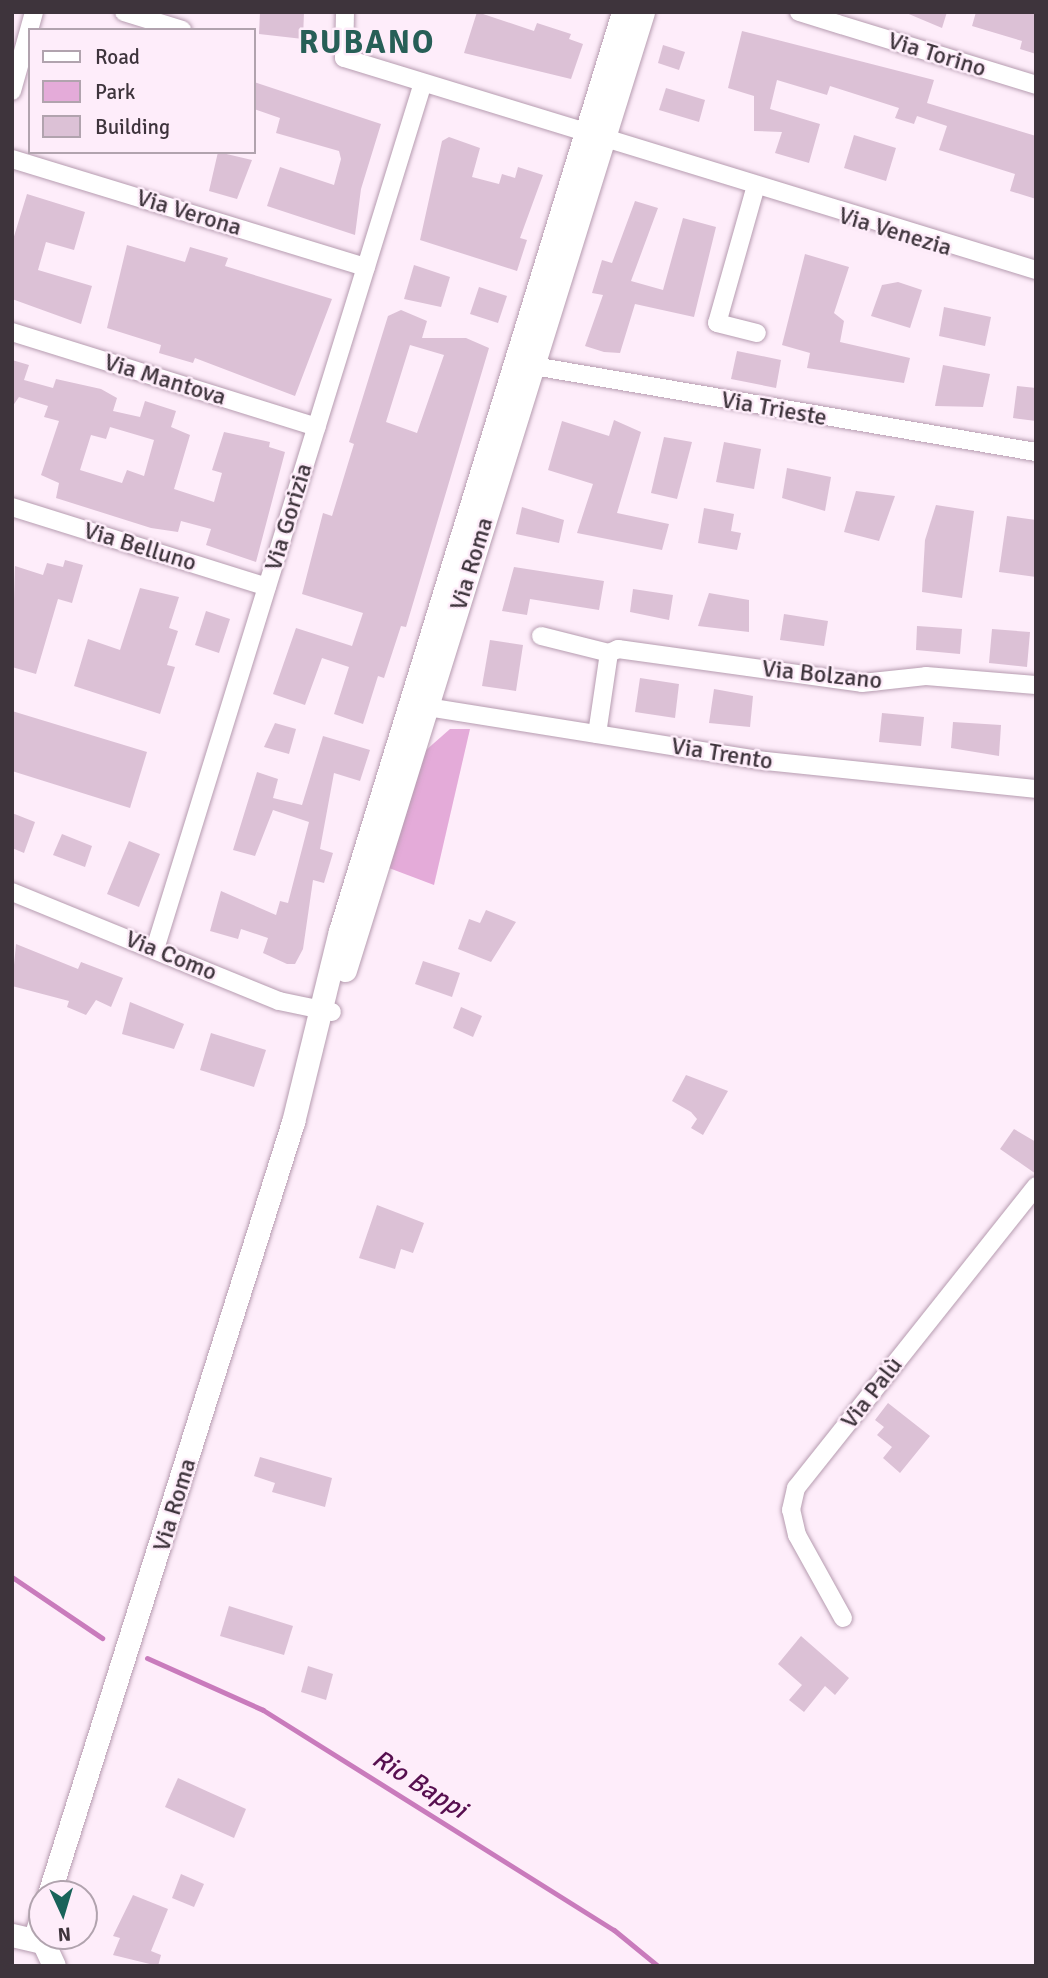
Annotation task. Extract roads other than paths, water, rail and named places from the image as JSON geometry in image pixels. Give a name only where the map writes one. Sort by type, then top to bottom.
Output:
[{"type":"street","points":[[124,12],[176,28]]},
{"type":"street","name":"Via Venezia","points":[[345,12],[344,58],[422,86],[594,137],[755,189],[1036,270]]},
{"type":"street","name":"Via Roma","points":[[594,137],[623,12]]},
{"type":"street","name":"Via Roma","points":[[53,1880],[295,1114],[594,137],[643,12]]},
{"type":"street","name":"Via Torino","points":[[799,12],[1036,85]]},
{"type":"street","points":[[12,91],[28,34]]},
{"type":"street","name":"Via Gorizia","points":[[155,949],[422,86]]},
{"type":"street","name":"Via Verona","points":[[12,159],[366,267]]},
{"type":"street","points":[[755,189],[717,323],[757,334]]},
{"type":"street","name":"Via Mantova","points":[[12,332],[317,427]]},
{"type":"street","name":"Via Trieste","points":[[523,365],[1036,452]]},
{"type":"street","name":"Via Belluno","points":[[12,507],[267,587]]},
{"type":"street","name":"Via Bolzano","points":[[541,636],[610,653],[862,684],[926,676],[1036,685]]},
{"type":"street","points":[[597,734],[610,653]]},
{"type":"street","name":"Via Trento","points":[[418,706],[765,761],[1036,789]]},
{"type":"street","name":"Via Como","points":[[12,892],[155,949],[326,1012]]},
{"type":"street","name":"Via Palù","points":[[843,1618],[797,1535],[791,1510],[796,1489],[1036,1186]]},
{"type":"waterway","name":"Rio Bappi","points":[[12,1577],[102,1638]]},
{"type":"waterway","name":"Rio Bappi","points":[[147,1658],[263,1710],[614,1930],[658,1966]]},
{"type":"district","name":"RUBANO","points":[[367,43]]}]
